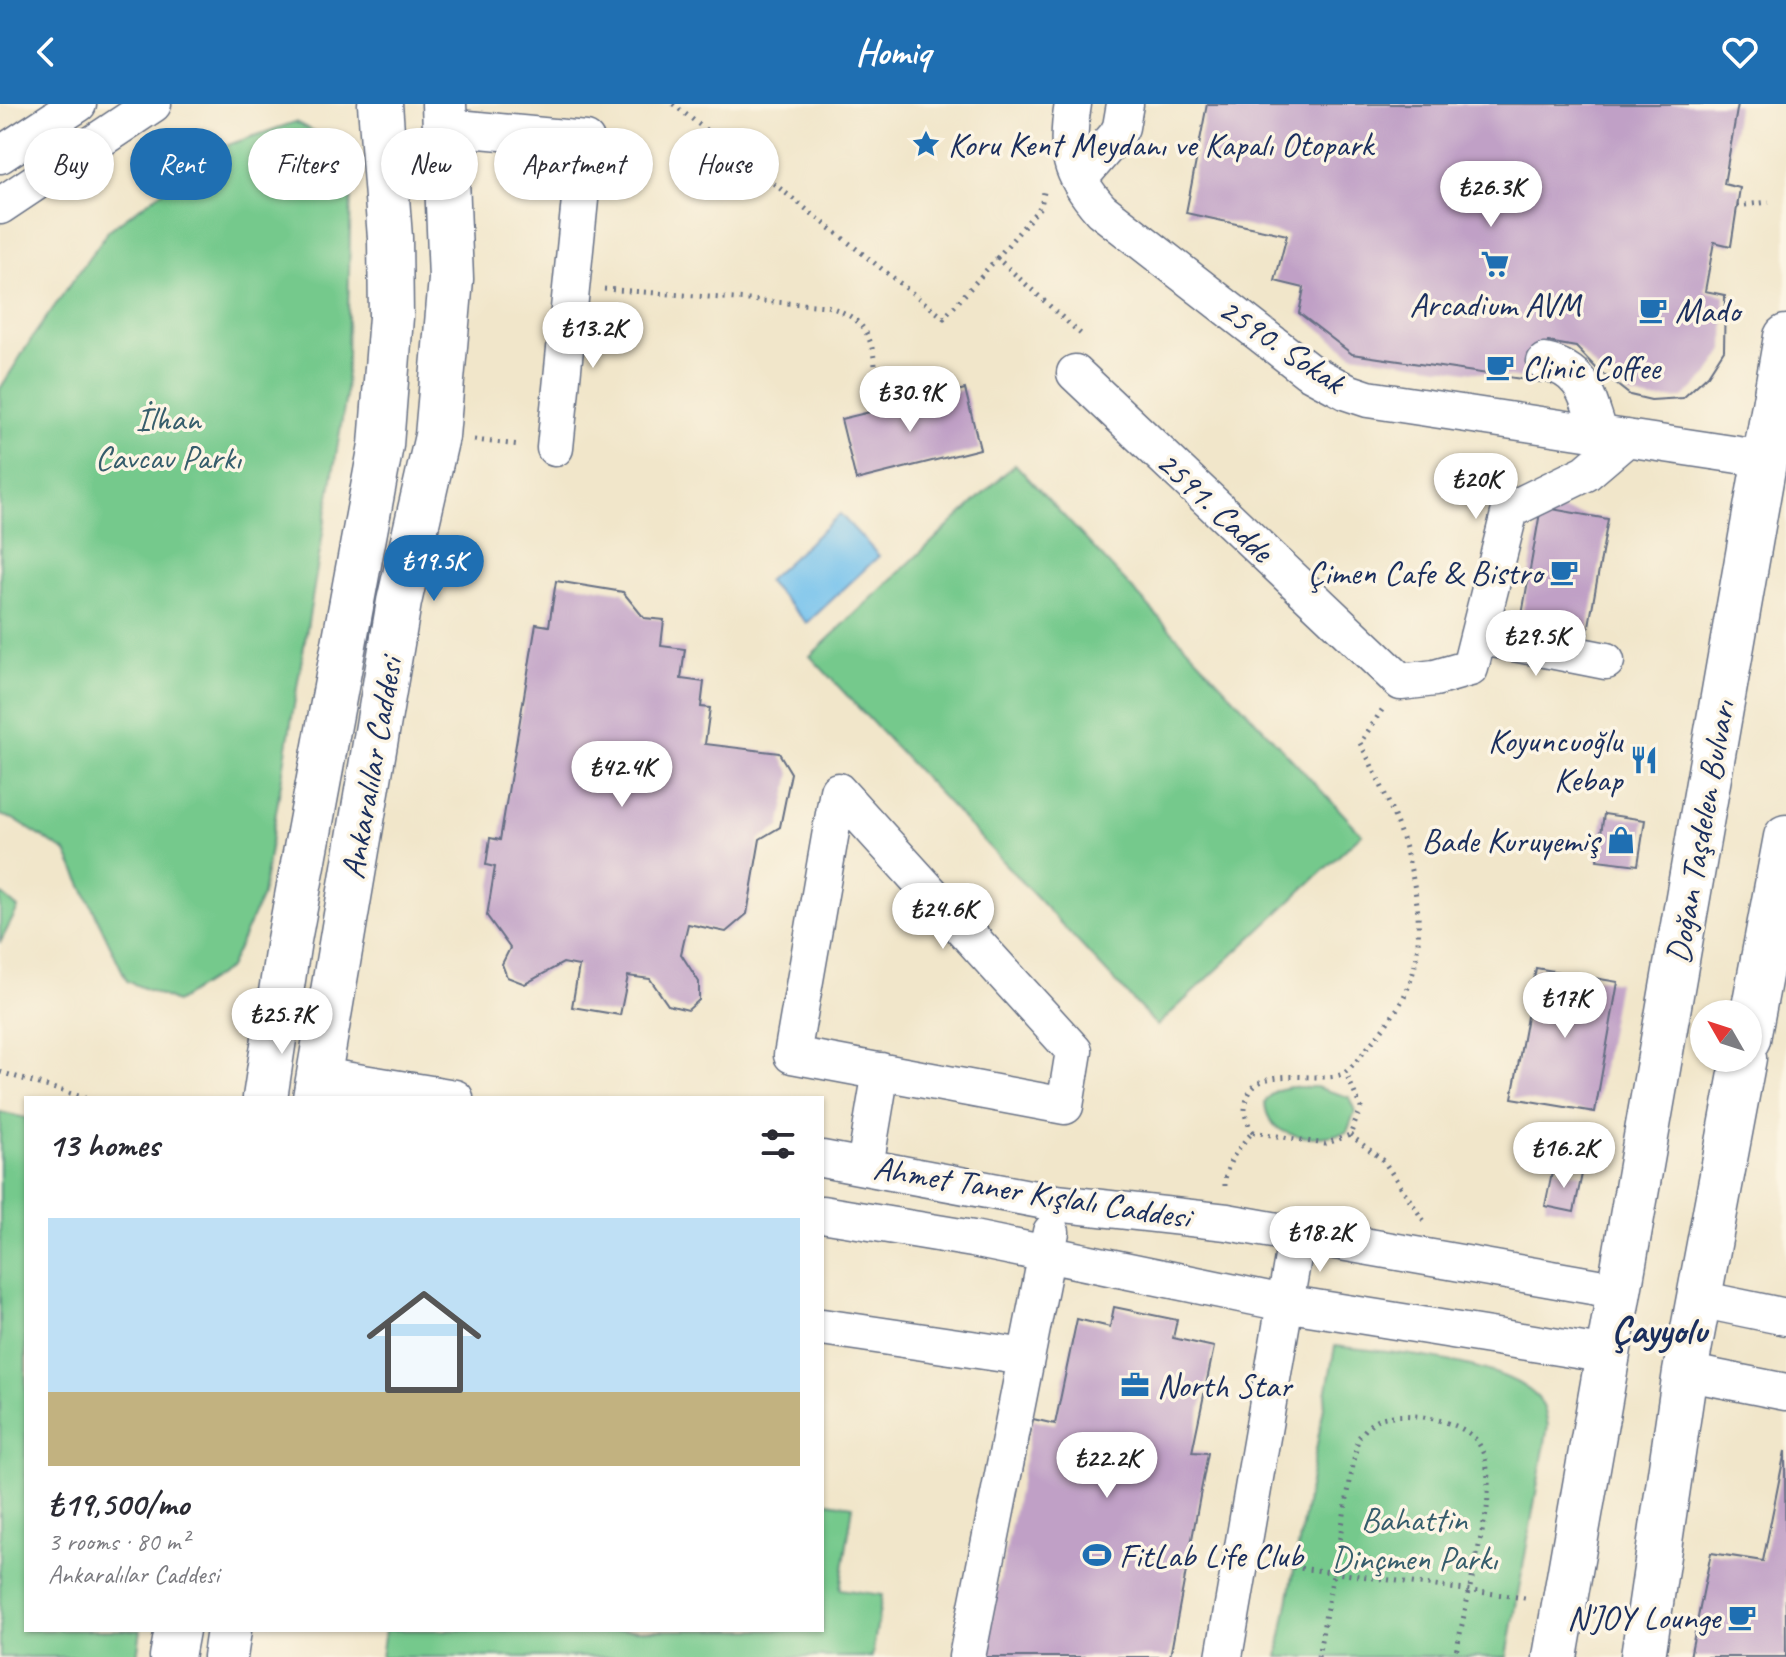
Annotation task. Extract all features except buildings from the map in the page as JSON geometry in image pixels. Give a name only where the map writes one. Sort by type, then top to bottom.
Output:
[{"type":"main road","name":"Ankaralılar Caddesi","points":[[265,1096],[289,940],[381,445],[391,317],[390,238],[380,104]]},
{"type":"main road","name":"Ankaralılar Caddesi","points":[[318,1087],[399,602],[437,436],[451,279],[445,116]]},
{"type":"main road","name":"Doğan Taşdelen Bulvarı","points":[[1555,1657],[1786,337]]},
{"type":"main road","points":[[1755,1000],[1786,837]]},
{"type":"main road","points":[[1643,1657],[1685,1372],[1741,1072]]},
{"type":"main road","points":[[281,1096],[318,1087]]},
{"type":"main road","points":[[172,1657],[177,1632]]},
{"type":"main road","points":[[225,1657],[229,1632]]},
{"type":"street","points":[[0,155],[78,104]]},
{"type":"street","points":[[0,206],[153,104]]},
{"type":"street","points":[[1063,180],[1071,163],[1068,142],[1073,104]]},
{"type":"street","points":[[1063,180],[1117,135],[1125,104]]},
{"type":"street","points":[[445,116],[586,140],[555,448]]},
{"type":"street","name":"2590. Sokak","points":[[1063,180],[1290,358],[1347,392],[1368,399],[1765,459]]},
{"type":"street","points":[[1401,682],[1435,678],[1470,668],[1510,510],[1586,473],[1611,455],[1614,436],[1574,374],[1562,366],[1545,362]]},
{"type":"street","name":"2591. Cadde","points":[[1075,373],[1401,682]]},
{"type":"street","points":[[1478,636],[1606,661]]},
{"type":"street","points":[[838,791],[1074,1051],[1065,1106],[881,1071],[792,1055],[838,791]]},
{"type":"street","points":[[865,1166],[881,1071]]},
{"type":"street","points":[[318,1087],[430,1096]]},
{"type":"street","name":"Ahmet Taner Kışlalı Caddesi","points":[[824,1159],[1056,1203],[1227,1222],[1620,1291]]},
{"type":"street","points":[[967,1657],[1056,1203]]},
{"type":"street","name":"Ahmet Taner Kışlalı Caddesi","points":[[824,1214],[1047,1254],[1284,1303],[1608,1355]]},
{"type":"street","points":[[1224,1657],[1297,1234]]},
{"type":"street","points":[[1699,1299],[1786,1317]]},
{"type":"street","points":[[824,1327],[1025,1357]]},
{"type":"street","points":[[1685,1372],[1786,1392]]},
{"type":"path","points":[[673,104],[944,318],[1063,180]]},
{"type":"path","points":[[1737,206],[1769,202]]},
{"type":"path","points":[[997,258],[1096,348],[1075,373]]},
{"type":"path","points":[[571,286],[827,306],[845,312],[859,322],[873,350],[875,365]]},
{"type":"path","points":[[437,436],[555,448]]},
{"type":"path","points":[[1346,1073],[1361,1108],[1350,1135],[1325,1144],[1253,1132],[1246,1121],[1247,1098],[1265,1081],[1278,1076],[1329,1077],[1346,1073],[1397,1009],[1414,976],[1419,944],[1416,902],[1399,830],[1360,743],[1401,682]]},
{"type":"path","points":[[0,1072],[78,1096]]},
{"type":"path","points":[[1225,1189],[1225,1178],[1233,1159],[1241,1144],[1253,1132]]},
{"type":"path","points":[[1350,1135],[1383,1160],[1432,1234]]},
{"type":"path","points":[[1318,1657],[1358,1438],[1375,1421],[1395,1416],[1437,1420],[1461,1427],[1478,1442],[1489,1484],[1487,1509],[1455,1657]]},
{"type":"path","points":[[1240,1560],[1565,1604]]},
{"type":"green space","name":"İlhan Cavcav Parkı","points":[[295,122],[307,128],[278,128]]},
{"type":"green space","name":"İlhan Cavcav Parkı","points":[[248,138],[248,200],[351,200],[346,396],[262,896],[229,968],[176,1002],[127,981],[66,852],[13,819],[0,815],[0,389],[34,335],[109,230],[150,200],[232,200],[232,144]]},
{"type":"green space","points":[[1015,464],[1362,834],[1157,1026],[810,656]]},
{"type":"green space","points":[[0,893],[18,908],[0,943]]},
{"type":"green space","points":[[1291,1087],[1316,1087],[1349,1097],[1355,1111],[1347,1132],[1297,1136],[1275,1126],[1268,1116],[1265,1103],[1275,1091]]},
{"type":"green space","points":[[0,1112],[24,1118],[24,1632],[141,1632],[137,1657],[0,1657]]},
{"type":"green space","name":"Bahattin Dinçmen Parkı","points":[[1335,1346],[1471,1366],[1520,1384],[1542,1404],[1548,1426],[1507,1657],[1278,1657]]},
{"type":"green space","points":[[824,1501],[853,1506],[840,1589],[882,1595],[872,1657],[381,1657],[385,1632],[824,1632]]},
{"type":"water","points":[[840,514],[879,556],[807,623],[767,581]]},
{"type":"place","name":"Koru Kent Meydanı ve Kapalı Otopark","points":[[926,144]]},
{"type":"place","name":"Arcadium AVM","points":[[1495,264]]},
{"type":"place","name":"Mado","points":[[1653,310]]},
{"type":"place","name":"Clinic Coffee","points":[[1500,367]]},
{"type":"place","name":"Çimen Cafe & Bistro","points":[[1564,572]]},
{"type":"place","name":"Koyuncuoğlu Kebap","points":[[1644,760]]},
{"type":"place","name":"Bade Kuruyemiş","points":[[1621,840]]},
{"type":"place","name":"North Star","points":[[1135,1385]]},
{"type":"place","name":"FitLab Life Club","points":[[1097,1555]]},
{"type":"place","name":"N'JOY Lounge","points":[[1742,1617]]},
{"type":"district","name":"Çayyolu","points":[[1659,1330]]}]
